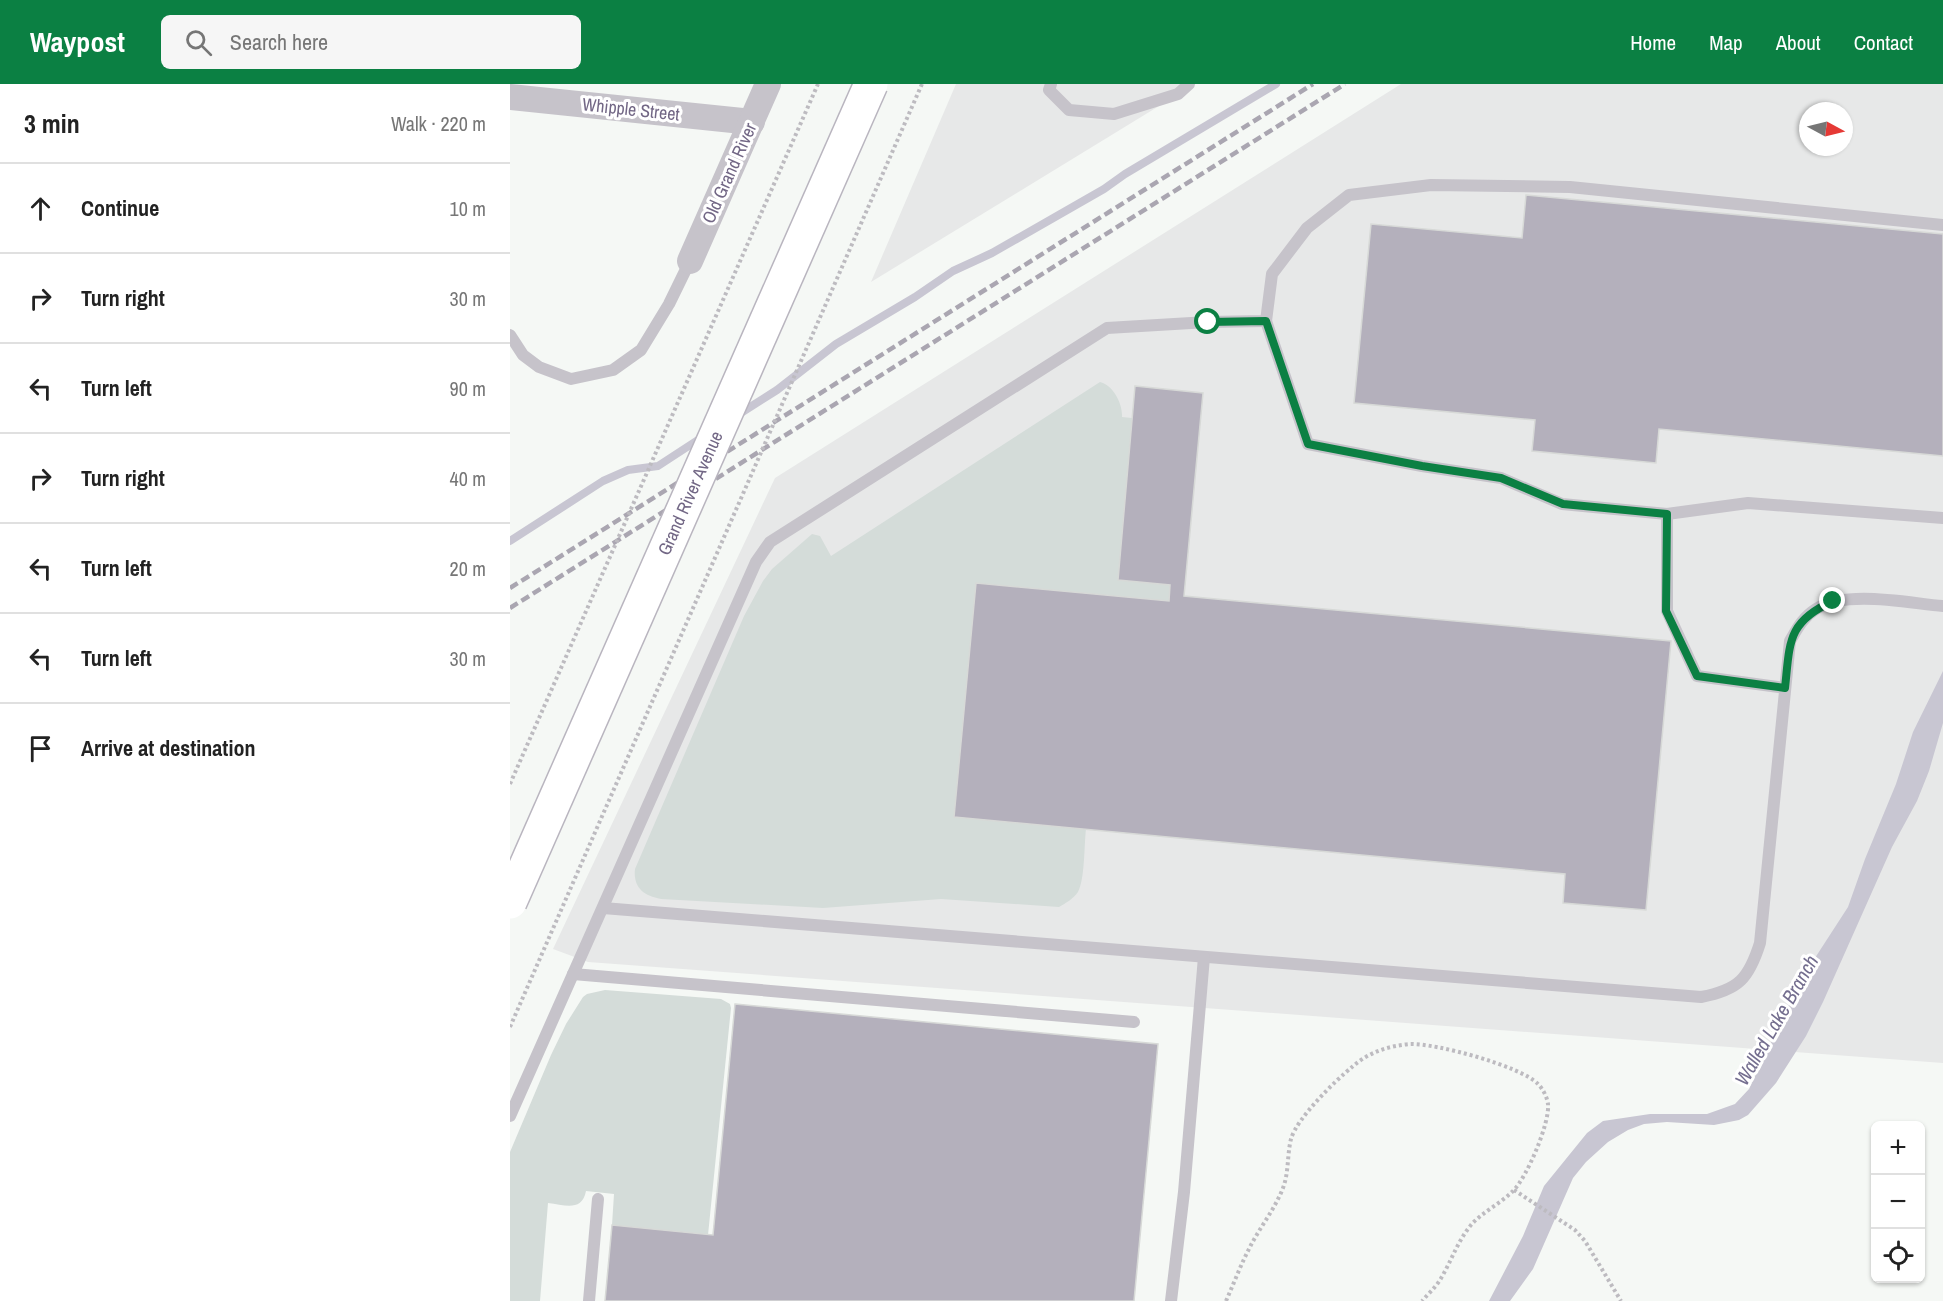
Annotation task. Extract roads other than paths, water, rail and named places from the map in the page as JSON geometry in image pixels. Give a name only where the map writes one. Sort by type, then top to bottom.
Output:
[{"type":"main road","name":"Grand River Avenue","points":[[510,902],[871,84]]},
{"type":"street","name":"Old Grand River","points":[[690,261],[768,84]]},
{"type":"street","name":"Whipple Street","points":[[510,97],[752,122]]},
{"type":"lane","points":[[1052,84],[1049,90],[1069,110],[1114,114],[1178,94],[1189,84]]},
{"type":"lane","points":[[1943,225],[1570,187],[1431,185],[1350,195],[1307,228],[1272,274],[1266,321],[1308,444],[1422,466],[1501,478],[1563,504],[1667,514],[1748,503],[1943,518]]},
{"type":"lane","points":[[510,335],[523,355],[539,367],[571,379],[613,370],[641,350],[669,304],[690,261]]},
{"type":"lane","points":[[510,1116],[756,562],[770,542],[1107,328],[1266,321]]},
{"type":"lane","points":[[1667,514],[1666,611],[1697,676],[1785,688]]},
{"type":"lane","points":[[603,908],[1701,997],[1722,993],[1740,981],[1753,964],[1760,943],[1790,641],[1800,623],[1815,609],[1833,601],[1852,598],[1943,606]]},
{"type":"lane","points":[[1171,1301],[1184,1192],[1204,957]]},
{"type":"lane","points":[[573,975],[1134,1022]]},
{"type":"lane","points":[[589,1301],[598,1199]]},
{"type":"waterway","points":[[736,416],[777,390],[836,344],[915,297],[953,271],[992,253],[1104,189],[1125,174],[1276,84]]},
{"type":"waterway","points":[[510,541],[603,481],[628,470],[658,466],[704,436]]},
{"type":"railway","points":[[510,588],[1313,84]]},
{"type":"railway","points":[[510,608],[1345,84]]},
{"type":"water label","name":"Walled Lake Branch","points":[[1776,1020]]}]
